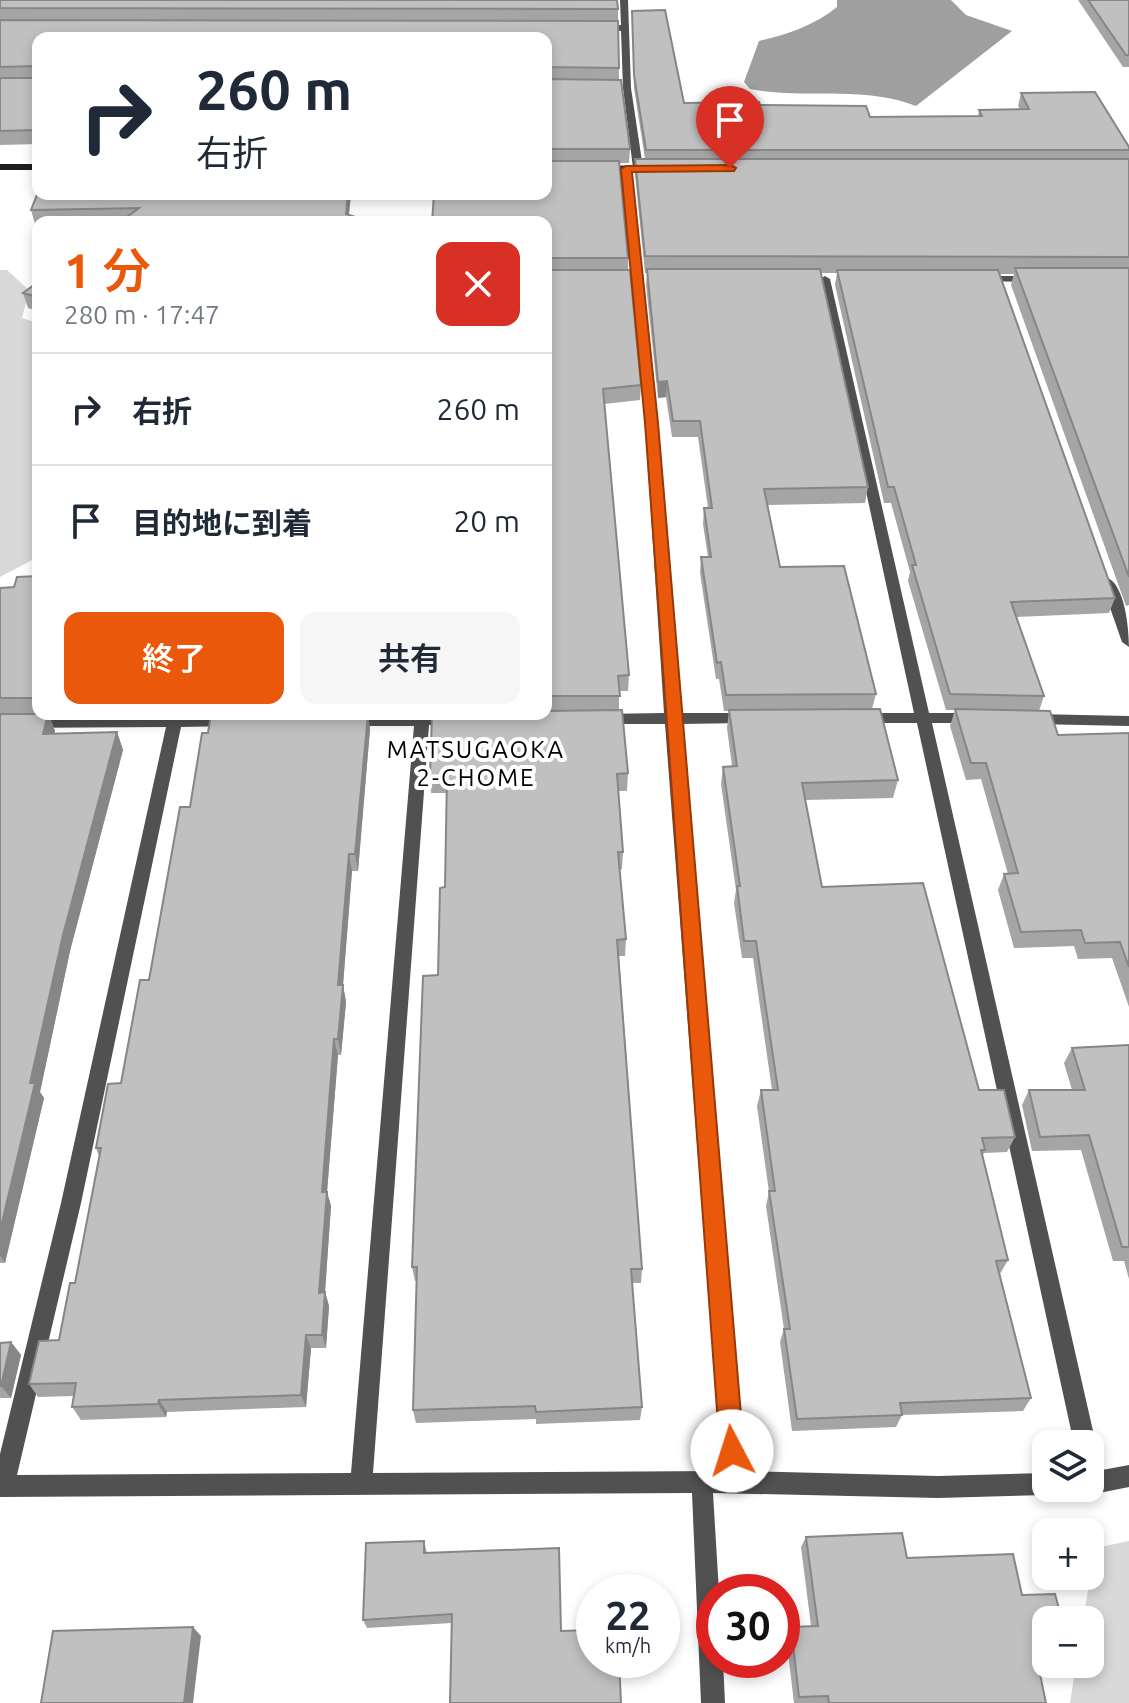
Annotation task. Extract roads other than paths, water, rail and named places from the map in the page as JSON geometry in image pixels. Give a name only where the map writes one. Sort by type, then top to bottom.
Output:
[{"type":"street","points":[[624,0],[638,279],[734,1482]]},
{"type":"street","points":[[594,28],[625,28]]},
{"type":"street","points":[[613,87],[627,88]]},
{"type":"street","points":[[0,167],[32,167]]},
{"type":"street","points":[[586,169],[670,168]]},
{"type":"street","points":[[623,279],[654,279]]},
{"type":"street","points":[[809,279],[841,279]]},
{"type":"street","points":[[825,279],[1082,1430]]},
{"type":"street","points":[[968,279],[1043,279]]},
{"type":"street","points":[[1000,279],[1005,294]]},
{"type":"street","points":[[1103,570],[1129,642]]},
{"type":"street","points":[[578,719],[766,718]]},
{"type":"street","points":[[844,718],[986,719]]},
{"type":"street","points":[[1018,719],[1129,721]]},
{"type":"street","points":[[0,723],[106,720]]},
{"type":"street","points":[[176,720],[71,1203],[2,1486],[361,1482],[734,1482],[938,1487],[1032,1484]]},
{"type":"street","points":[[227,720],[252,721]]},
{"type":"street","points":[[329,721],[352,720]]},
{"type":"street","points":[[361,1482],[422,720]]},
{"type":"street","points":[[1104,1477],[1129,1476]]},
{"type":"street","points":[[702,1484],[713,1703]]},
{"type":"district","name":"MATSUGAOKA 2-CHOME","points":[[476,764]]}]
